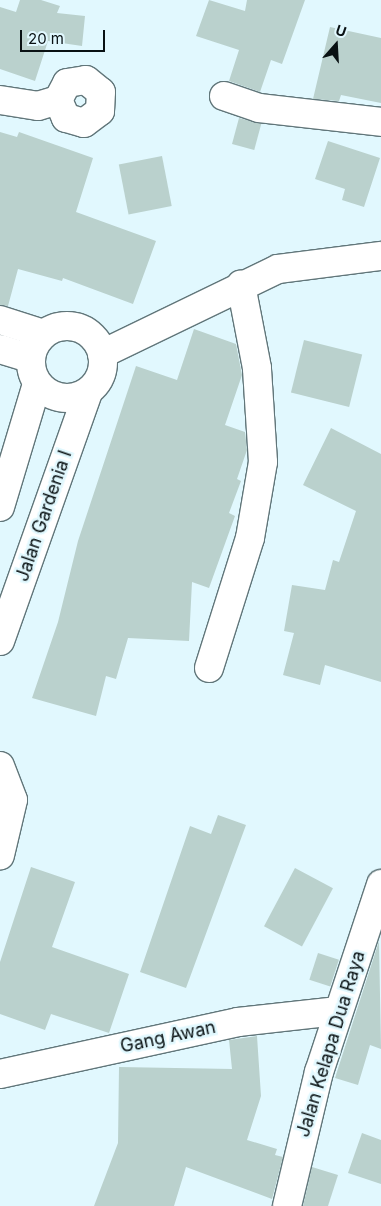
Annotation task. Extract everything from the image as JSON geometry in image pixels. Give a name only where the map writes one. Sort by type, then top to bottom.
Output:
[{"type":"street","points":[[224,96],[259,108],[381,122]]},
{"type":"street","points":[[0,100],[32,107],[58,100]]},
{"type":"street","points":[[102,354],[242,285],[304,263],[381,256]]},
{"type":"street","points":[[209,668],[239,580],[258,508],[262,477],[264,441],[258,377],[242,285]]},
{"type":"street","points":[[0,320],[44,334]]},
{"type":"street","points":[[0,507],[37,384],[30,358],[44,334],[57,327],[79,329],[96,341],[102,354],[98,382],[88,392],[75,398],[61,398],[37,384]]},
{"type":"street","points":[[0,349],[30,358]]},
{"type":"street","name":"Jalan Gardenia I","points":[[0,641],[88,392]]},
{"type":"street","points":[[0,766],[12,800],[0,855]]},
{"type":"street","name":"Jalan Kelapa Dua Raya","points":[[287,1206],[338,1011],[376,911],[381,884]]},
{"type":"street","name":"Gang Awan","points":[[0,1074],[238,1022],[338,1011]]},
{"type":"building","points":[[20,0],[41,0],[60,6],[57,13],[85,16],[82,46],[48,41],[35,81],[0,69],[0,7],[16,12]]},
{"type":"building","points":[[209,0],[245,11],[247,0],[305,0],[282,64],[271,60],[260,92],[229,81],[239,50],[196,36]]},
{"type":"building","points":[[330,27],[381,38],[381,103],[341,95],[339,101],[313,99]]},
{"type":"building","points":[[239,118],[261,124],[254,150],[232,144]]},
{"type":"building","points":[[0,132],[17,137],[19,132],[93,158],[76,212],[156,241],[133,304],[63,278],[62,281],[18,269],[8,306],[0,305]]},
{"type":"building","points":[[328,141],[380,158],[364,207],[342,200],[345,189],[315,179]]},
{"type":"building","points":[[162,156],[172,206],[129,214],[119,164]]},
{"type":"building","points":[[194,329],[236,344],[242,375],[225,425],[245,432],[247,450],[237,479],[241,481],[229,513],[235,516],[209,588],[192,582],[189,641],[128,638],[116,679],[106,676],[96,716],[32,698],[58,622],[78,541],[136,366],[177,380]]},
{"type":"building","points":[[304,340],[362,355],[349,407],[291,392]]},
{"type":"building","points":[[331,428],[381,454],[381,682],[325,665],[320,685],[283,675],[294,633],[284,631],[292,585],[325,590],[333,560],[339,562],[356,511],[303,485]]},
{"type":"building","points":[[218,815],[246,825],[186,988],[140,972],[190,826],[211,834]]},
{"type":"building","points":[[31,867],[75,882],[52,947],[129,974],[109,1033],[51,1014],[45,1030],[0,1014],[0,962]]},
{"type":"building","points":[[295,868],[333,888],[302,946],[264,926]]},
{"type":"building","points":[[379,941],[381,1049],[370,1045],[358,1085],[335,1078]]},
{"type":"building","points":[[318,953],[339,960],[330,986],[309,980]]},
{"type":"building","points":[[257,1036],[261,1096],[247,1140],[277,1149],[275,1155],[283,1157],[272,1199],[186,1167],[174,1206],[94,1206],[118,1143],[119,1067],[232,1069],[229,1040]]},
{"type":"building","points":[[362,1133],[381,1140],[381,1184],[348,1173]]},
{"type":"building","points":[[312,1167],[338,1175],[328,1206],[303,1206]]}]
